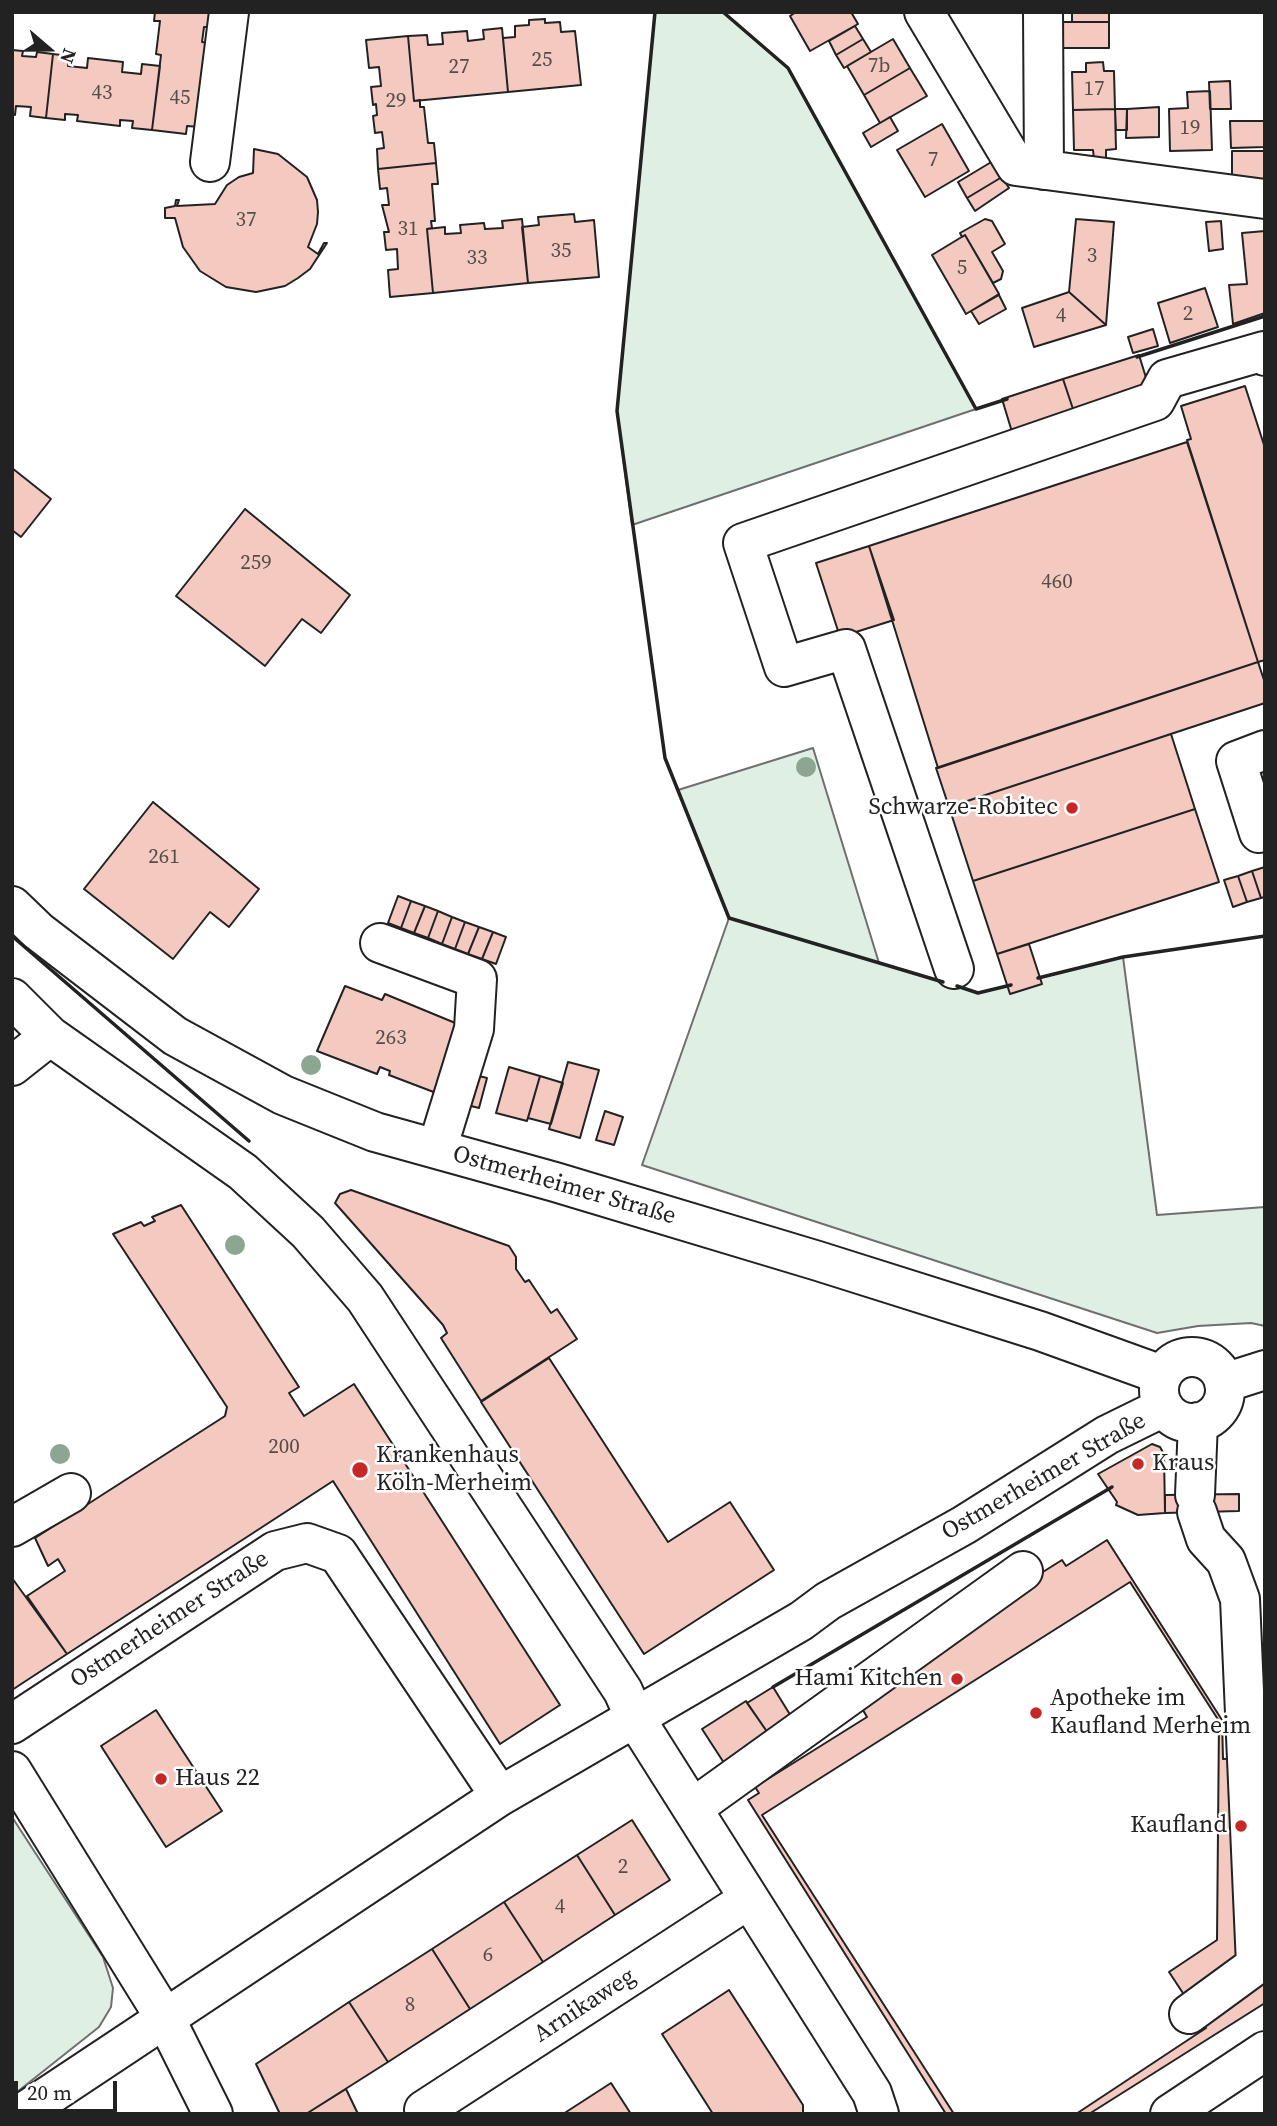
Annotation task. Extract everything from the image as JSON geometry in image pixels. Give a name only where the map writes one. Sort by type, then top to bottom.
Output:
[{"type":"street","points":[[210,162],[229,12]]},
{"type":"street","points":[[925,12],[1016,166],[1265,199]]},
{"type":"street","points":[[1043,12],[1044,170]]},
{"type":"street","points":[[954,969],[846,649],[784,667],[743,543],[1155,401],[1167,379],[1264,351],[1265,356]]},
{"type":"street","points":[[1259,834],[1236,761],[1265,750]]},
{"type":"street","name":"Ostmerheimer Straße","points":[[12,906],[38,931],[175,1036],[284,1095],[375,1132],[818,1261],[1040,1331],[1175,1401]]},
{"type":"street","points":[[380,943],[477,979],[474,1029],[437,1149]]},
{"type":"street","points":[[12,998],[50,1036],[243,1172],[308,1232],[365,1298],[623,1691],[635,1718],[872,2093],[879,2114]]},
{"type":"street","points":[[12,1066],[50,1036]]},
{"type":"street","points":[[1175,1401],[1216,1412],[1222,1403],[1224,1382],[1214,1365],[1195,1357],[1175,1361],[1175,1401],[1206,1539],[1226,1561],[1240,1599],[1256,1965],[1189,2014]]},
{"type":"street","points":[[1224,1382],[1265,1370]]},
{"type":"street","name":"Ostmerheimer Straße","points":[[21,2114],[500,1796],[801,1621],[828,1601],[964,1525],[1107,1436],[1175,1401]]},
{"type":"street","points":[[12,1527],[71,1493]]},
{"type":"street","name":"Ostmerheimer Straße","points":[[12,1724],[275,1550],[307,1543],[338,1553],[500,1796]]},
{"type":"street","points":[[693,1808],[848,1694],[1023,1571]]},
{"type":"street","points":[[12,1771],[165,2018],[213,2114]]},
{"type":"street","name":"Arnikaweg","points":[[426,2114],[424,2110],[750,1899]]},
{"type":"street","points":[[1170,2114],[1265,2051]]},
{"type":"green space","points":[[655,12],[723,12],[788,68],[976,409],[632,525],[617,411]]},
{"type":"green space","points":[[813,748],[879,963],[978,993],[1123,957],[1157,1215],[1265,1207],[1265,1326],[1251,1323],[1198,1326],[1157,1333],[642,1165],[729,918],[678,790]]},
{"type":"green space","points":[[12,1817],[103,1957],[113,1988],[111,2007],[99,2027],[12,2096]]},
{"type":"building","points":[[155,12],[212,12],[211,27],[204,27],[202,42],[209,43],[200,127],[187,126],[186,134],[152,130],[161,55],[156,54],[160,21],[154,21]]},
{"type":"building","points":[[796,12],[851,12],[858,24],[810,51],[790,16]]},
{"type":"building","points":[[1072,12],[1109,12],[1109,22],[1072,22]]},
{"type":"building","points":[[545,19],[545,23],[560,22],[561,32],[575,31],[581,85],[508,92],[503,38],[515,37],[515,26],[529,25],[529,20]]},
{"type":"building","points":[[1063,22],[1109,22],[1109,48],[1063,48]]},
{"type":"building","points":[[855,26],[863,39],[836,55],[829,41]]},
{"type":"building","points":[[502,28],[508,92],[414,101],[408,36],[427,35],[428,45],[443,44],[442,33],[467,31],[468,41],[484,39],[483,30]]},
{"type":"building","points":[[408,36],[414,101],[420,100],[420,107],[424,107],[428,143],[434,143],[436,163],[378,169],[377,149],[384,148],[382,132],[375,133],[373,116],[377,115],[371,87],[381,86],[379,67],[369,68],[366,40]]},
{"type":"building","points":[[863,39],[871,52],[844,68],[836,55]]},
{"type":"building","points":[[893,39],[910,68],[864,95],[847,66]]},
{"type":"building","points":[[12,50],[23,51],[22,56],[36,57],[37,52],[53,54],[46,118],[30,116],[31,107],[16,106],[15,115],[12,114]]},
{"type":"building","points":[[53,54],[69,56],[68,66],[87,68],[88,58],[123,62],[122,72],[141,74],[142,64],[160,66],[152,130],[132,128],[133,121],[120,120],[120,126],[77,121],[78,115],[65,114],[65,120],[46,118]]},
{"type":"building","points":[[1103,62],[1104,71],[1114,71],[1115,109],[1073,110],[1072,72],[1086,72],[1086,63]]},
{"type":"building","points":[[910,68],[927,96],[880,123],[864,95]]},
{"type":"building","points":[[1230,81],[1231,109],[1210,109],[1209,82]]},
{"type":"building","points":[[1210,91],[1212,150],[1170,151],[1169,109],[1188,108],[1187,92]]},
{"type":"building","points":[[1159,107],[1159,137],[1126,138],[1127,109]]},
{"type":"building","points":[[1115,109],[1127,109],[1127,130],[1116,130]]},
{"type":"building","points":[[1115,109],[1116,149],[1106,150],[1106,158],[1094,159],[1093,150],[1074,150],[1073,110]]},
{"type":"building","points":[[890,117],[898,131],[871,147],[863,133]]},
{"type":"building","points":[[1230,121],[1265,121],[1265,147],[1231,148]]},
{"type":"building","points":[[942,124],[969,171],[925,197],[897,150]]},
{"type":"building","points":[[254,149],[278,154],[307,177],[317,200],[318,212],[317,224],[308,247],[318,254],[324,243],[327,243],[310,269],[298,278],[285,286],[256,292],[226,287],[200,271],[183,247],[175,218],[165,218],[165,208],[175,206],[176,200],[179,200],[177,206],[215,204],[227,185],[239,177],[253,173]]},
{"type":"building","points":[[1232,151],[1265,151],[1265,186],[1232,181]]},
{"type":"building","points":[[993,161],[1002,177],[967,198],[958,182]]},
{"type":"building","points":[[436,163],[438,184],[432,184],[435,221],[431,221],[432,228],[427,229],[433,293],[390,297],[388,270],[398,269],[397,249],[386,250],[384,232],[389,232],[382,205],[389,205],[387,188],[380,189],[378,169]]},
{"type":"building","points":[[1002,177],[1009,188],[975,211],[967,198]]},
{"type":"building","points":[[574,214],[575,222],[594,220],[599,277],[528,283],[522,227],[539,225],[538,217]]},
{"type":"building","points":[[522,219],[528,283],[433,293],[427,229],[445,227],[445,234],[461,233],[460,225],[484,223],[485,229],[503,228],[502,221]]},
{"type":"building","points":[[985,219],[992,221],[1005,244],[992,252],[1003,271],[1001,279],[993,283],[965,235],[962,237],[960,233]]},
{"type":"building","points":[[1076,219],[1114,222],[1106,325],[1069,292]]},
{"type":"building","points":[[1221,221],[1223,249],[1209,251],[1206,222]]},
{"type":"building","points":[[1265,231],[1265,313],[1233,324],[1229,285],[1247,284],[1242,233]]},
{"type":"building","points":[[965,235],[999,294],[966,314],[932,255]]},
{"type":"building","points":[[1205,288],[1218,327],[1170,343],[1158,303]]},
{"type":"building","points":[[1069,292],[1106,325],[1034,347],[1022,308]]},
{"type":"building","points":[[999,295],[1006,309],[979,324],[971,311]]},
{"type":"building","points":[[1153,329],[1158,346],[1133,353],[1128,337]]},
{"type":"building","points":[[1139,355],[1152,397],[1077,421],[1063,379]]},
{"type":"building","points":[[1063,379],[1074,412],[1012,432],[1002,399]]},
{"type":"building","points":[[1245,386],[1265,448],[1265,660],[1258,662],[1187,440],[1191,439],[1181,406]]},
{"type":"building","points":[[1187,442],[1258,662],[938,768],[869,546]]},
{"type":"building","points":[[12,468],[51,499],[21,537],[12,530]]},
{"type":"building","points":[[245,509],[350,595],[321,633],[302,619],[265,666],[176,596]]},
{"type":"building","points":[[869,546],[894,620],[840,637],[816,563]]},
{"type":"building","points":[[1258,662],[1265,683],[1265,703],[949,807],[936,768]]},
{"type":"building","name":"Schwarze-Robitec","points":[[1171,734],[1195,809],[973,881],[949,807]]},
{"type":"building","points":[[153,802],[259,889],[229,927],[210,912],[173,959],[84,889]]},
{"type":"building","points":[[1195,809],[1219,882],[997,954],[973,881]]},
{"type":"building","points":[[1265,867],[1265,897],[1261,898],[1252,871]]},
{"type":"building","points":[[1252,871],[1261,898],[1247,902],[1238,876]]},
{"type":"building","points":[[1238,876],[1247,902],[1233,907],[1224,880]]},
{"type":"building","points":[[398,896],[411,901],[401,928],[388,923]]},
{"type":"building","points":[[411,901],[425,906],[414,933],[401,928]]},
{"type":"building","points":[[425,906],[438,911],[428,938],[414,933]]},
{"type":"building","points":[[438,911],[452,917],[442,944],[428,938]]},
{"type":"building","points":[[452,917],[465,922],[455,949],[442,944]]},
{"type":"building","points":[[465,922],[479,927],[468,954],[455,949]]},
{"type":"building","points":[[479,927],[493,932],[482,959],[468,954]]},
{"type":"building","points":[[493,932],[506,937],[496,964],[482,959]]},
{"type":"building","points":[[1029,944],[1042,984],[1010,994],[997,954]]},
{"type":"building","points":[[345,986],[382,1000],[385,994],[465,1027],[444,1096],[389,1075],[390,1071],[380,1067],[377,1074],[317,1051]]},
{"type":"building","points":[[568,1062],[599,1070],[580,1138],[549,1129]]},
{"type":"building","points":[[509,1067],[540,1076],[527,1121],[496,1113]]},
{"type":"building","points":[[471,1074],[487,1078],[479,1108],[463,1104]]},
{"type":"building","points":[[540,1076],[563,1083],[551,1124],[528,1118]]},
{"type":"building","points":[[605,1111],[623,1117],[614,1145],[596,1140]]},
{"type":"building","points":[[351,1190],[509,1246],[516,1257],[516,1269],[525,1282],[529,1280],[551,1313],[557,1309],[577,1339],[481,1401],[441,1338],[447,1333],[443,1325],[335,1203],[340,1194]]},
{"type":"building","points":[[181,1205],[299,1387],[289,1393],[304,1416],[354,1384],[560,1705],[500,1744],[333,1481],[67,1654],[27,1596],[65,1571],[58,1559],[48,1566],[35,1538],[225,1416],[227,1407],[113,1234],[141,1222],[144,1226],[155,1221],[152,1217]]},
{"type":"building","points":[[549,1358],[668,1542],[730,1502],[774,1570],[644,1654],[481,1402]]},
{"type":"building","points":[[1152,1444],[1160,1447],[1164,1454],[1165,1513],[1138,1515],[1116,1505],[1117,1502],[1098,1474]]},
{"type":"building","points":[[1239,1494],[1239,1511],[1165,1513],[1165,1495]]},
{"type":"building","name":"Kaufland","points":[[1107,1540],[1222,1720],[1223,1759],[1265,1757],[1265,2003],[1089,2114],[1076,2114],[1206,2028],[1169,1972],[1217,1940],[1219,1721],[1130,1582],[762,1815],[954,2114],[946,2114],[748,1800],[759,1793],[755,1787],[867,1717],[856,1698],[987,1607],[1062,1560],[1066,1566]]},
{"type":"building","points":[[12,1578],[67,1654],[12,1690]]},
{"type":"building","points":[[773,1687],[794,1721],[770,1736],[747,1703]]},
{"type":"building","points":[[746,1701],[770,1736],[726,1766],[702,1729]]},
{"type":"building","name":"Haus 22","points":[[156,1710],[222,1811],[166,1847],[101,1746]]},
{"type":"building","points":[[632,1820],[670,1880],[615,1915],[577,1855]]},
{"type":"building","points":[[577,1855],[615,1915],[543,1962],[504,1902]]},
{"type":"building","points":[[504,1902],[543,1962],[470,2009],[432,1949]]},
{"type":"building","points":[[432,1949],[470,2009],[388,2062],[349,2002]]},
{"type":"building","points":[[729,1990],[803,2105],[803,2114],[713,2114],[662,2034]]},
{"type":"building","points":[[349,2002],[388,2062],[306,2114],[280,2114],[256,2064]]},
{"type":"building","points":[[611,2083],[631,2114],[563,2114]]},
{"type":"building","points":[[346,2089],[358,2114],[306,2114]]},
{"type":"wall","points":[[655,12],[617,411],[665,758],[729,918],[943,982]]},
{"type":"wall","points":[[723,12],[788,68],[976,409],[1007,399]]},
{"type":"wall","points":[[1137,357],[1265,316]]},
{"type":"wall","points":[[12,936],[249,1141]]},
{"type":"wall","points":[[1038,978],[1123,957],[1265,936]]},
{"type":"wall","points":[[957,986],[978,993],[1011,985]]},
{"type":"wall","points":[[773,1687],[1112,1487]]},
{"type":"place","name":"Schwarze-Robitec","points":[[1072,808]]},
{"type":"place","name":"Kraus","points":[[1138,1464]]},
{"type":"place","name":"Krankenhaus Köln-Merheim","points":[[360,1470]]},
{"type":"place","name":"Hami Kitchen","points":[[957,1679]]},
{"type":"place","name":"Apotheke im Kaufland Merheim","points":[[1036,1713]]},
{"type":"place","name":"Haus 22","points":[[161,1779]]},
{"type":"place","name":"Kaufland","points":[[1241,1826]]}]
